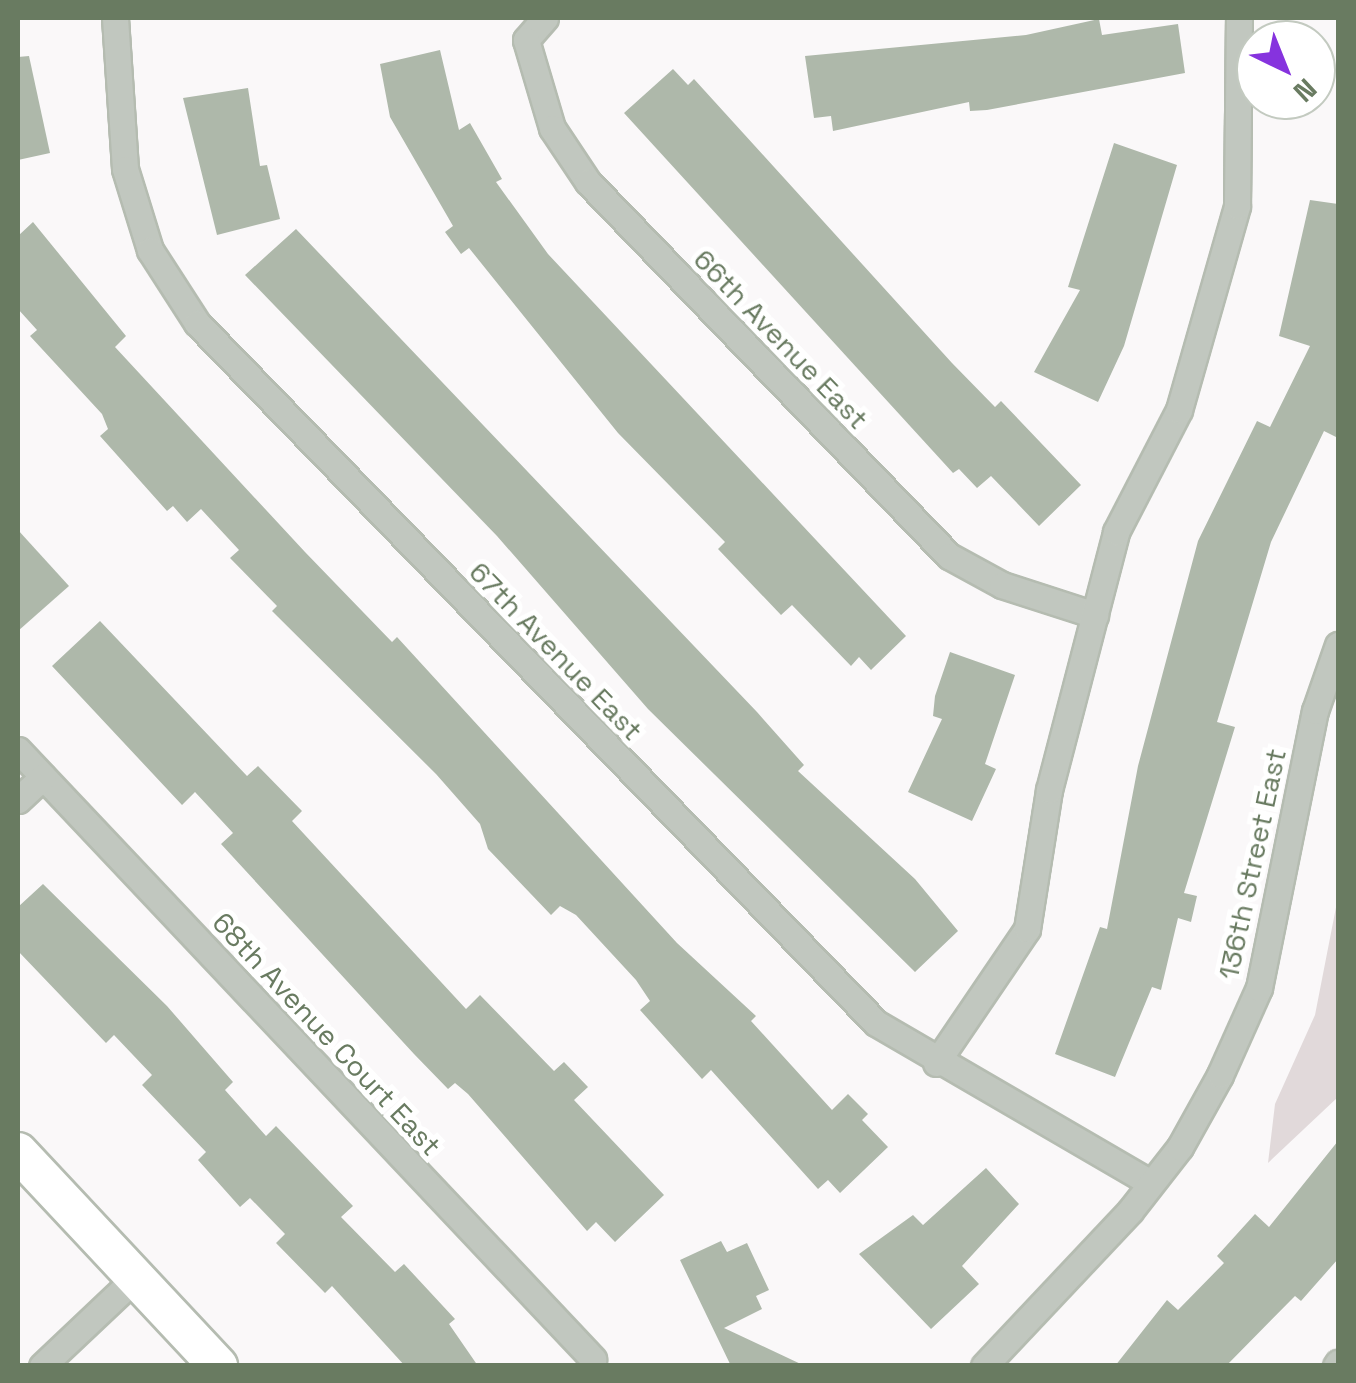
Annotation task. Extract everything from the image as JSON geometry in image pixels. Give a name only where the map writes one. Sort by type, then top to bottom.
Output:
[{"type":"street","name":"67th Avenue East","points":[[115,18],[125,169],[150,250],[197,323],[735,884],[876,1022],[936,1063],[1152,1184]]},
{"type":"street","name":"66th Avenue East","points":[[544,18],[526,40],[552,128],[588,182],[949,556],[1002,585],[1095,615]]},
{"type":"street","points":[[936,1063],[1028,929],[1049,790],[1116,532],[1179,410],[1237,206],[1239,18]]},
{"type":"street","name":"136th Street East","points":[[984,1366],[1084,1266],[1180,1147],[1260,988],[1314,710],[1338,645]]},
{"type":"street","name":"68th Avenue Court East","points":[[18,750],[594,1360]]},
{"type":"street","points":[[18,800],[42,777]]},
{"type":"street","points":[[18,1152],[218,1366]]},
{"type":"street","points":[[42,1366],[135,1278]]},
{"type":"shaded area","points":[[1338,897],[1338,1097],[1268,1163],[1275,1104],[1315,1015]]},
{"type":"building","points":[[1099,19],[1102,35],[1178,24],[1185,73],[987,110],[970,111],[969,102],[833,131],[831,116],[814,118],[805,56],[1026,35]]},
{"type":"building","points":[[440,50],[459,130],[470,123],[502,179],[496,182],[548,254],[906,636],[871,670],[859,657],[851,666],[792,605],[781,615],[718,549],[725,542],[618,433],[469,248],[461,254],[445,232],[453,226],[390,117],[380,64]]},
{"type":"building","points":[[29,56],[50,153],[18,160],[18,57]]},
{"type":"building","points":[[673,69],[688,85],[694,79],[952,363],[995,407],[1001,401],[1081,485],[1039,526],[991,476],[977,488],[959,469],[953,473],[624,113]]},
{"type":"building","points":[[248,88],[260,166],[267,165],[280,219],[217,235],[183,98]]},
{"type":"building","points":[[1114,143],[1177,165],[1124,346],[1098,402],[1034,372],[1080,290],[1068,287]]},
{"type":"building","points":[[1310,200],[1338,204],[1338,438],[1324,431],[1271,542],[1217,722],[1235,727],[1184,893],[1197,896],[1191,922],[1178,918],[1161,990],[1152,987],[1115,1077],[1055,1054],[1100,927],[1107,929],[1138,766],[1198,541],[1257,421],[1270,427],[1310,346],[1279,336]]},
{"type":"building","points":[[33,222],[126,336],[115,347],[305,552],[392,642],[397,637],[677,943],[756,1016],[751,1021],[832,1110],[848,1094],[868,1114],[862,1120],[888,1147],[840,1193],[828,1180],[818,1189],[711,1070],[702,1079],[640,1010],[650,1001],[636,980],[576,915],[560,906],[551,915],[488,849],[480,824],[436,774],[272,611],[277,606],[230,558],[239,550],[201,509],[187,522],[173,506],[167,511],[100,436],[108,429],[102,414],[30,336],[37,330],[18,309],[18,236]]},
{"type":"building","points":[[296,229],[757,712],[804,765],[798,771],[915,879],[958,931],[915,972],[648,709],[497,536],[245,275]]},
{"type":"building","points":[[18,530],[69,586],[18,631]]},
{"type":"building","points":[[100,621],[247,776],[258,766],[302,811],[292,821],[466,1009],[480,995],[554,1071],[564,1062],[588,1087],[574,1100],[664,1195],[615,1242],[596,1222],[587,1231],[468,1094],[455,1083],[448,1089],[414,1054],[221,844],[233,833],[195,792],[182,805],[52,666]]},
{"type":"building","points":[[950,652],[1015,675],[985,764],[996,769],[972,821],[908,792],[942,719],[933,716],[935,696]]},
{"type":"building","points":[[43,884],[167,1006],[233,1082],[225,1090],[266,1136],[276,1126],[353,1206],[341,1217],[395,1272],[404,1264],[455,1319],[449,1324],[478,1366],[405,1366],[332,1286],[325,1293],[276,1243],[285,1234],[250,1198],[240,1207],[198,1160],[206,1152],[142,1085],[152,1075],[114,1035],[106,1043],[18,951],[18,907]]},
{"type":"building","points":[[1338,1141],[1338,1259],[1301,1301],[1295,1296],[1226,1366],[1115,1366],[1167,1300],[1178,1310],[1224,1263],[1217,1256],[1255,1214],[1269,1227]]},
{"type":"building","points":[[986,1168],[1019,1204],[962,1266],[979,1284],[931,1329],[859,1254],[913,1215],[923,1225]]},
{"type":"building","points":[[721,1241],[727,1252],[747,1243],[769,1290],[756,1296],[762,1309],[724,1328],[805,1366],[731,1366],[680,1260]]}]
